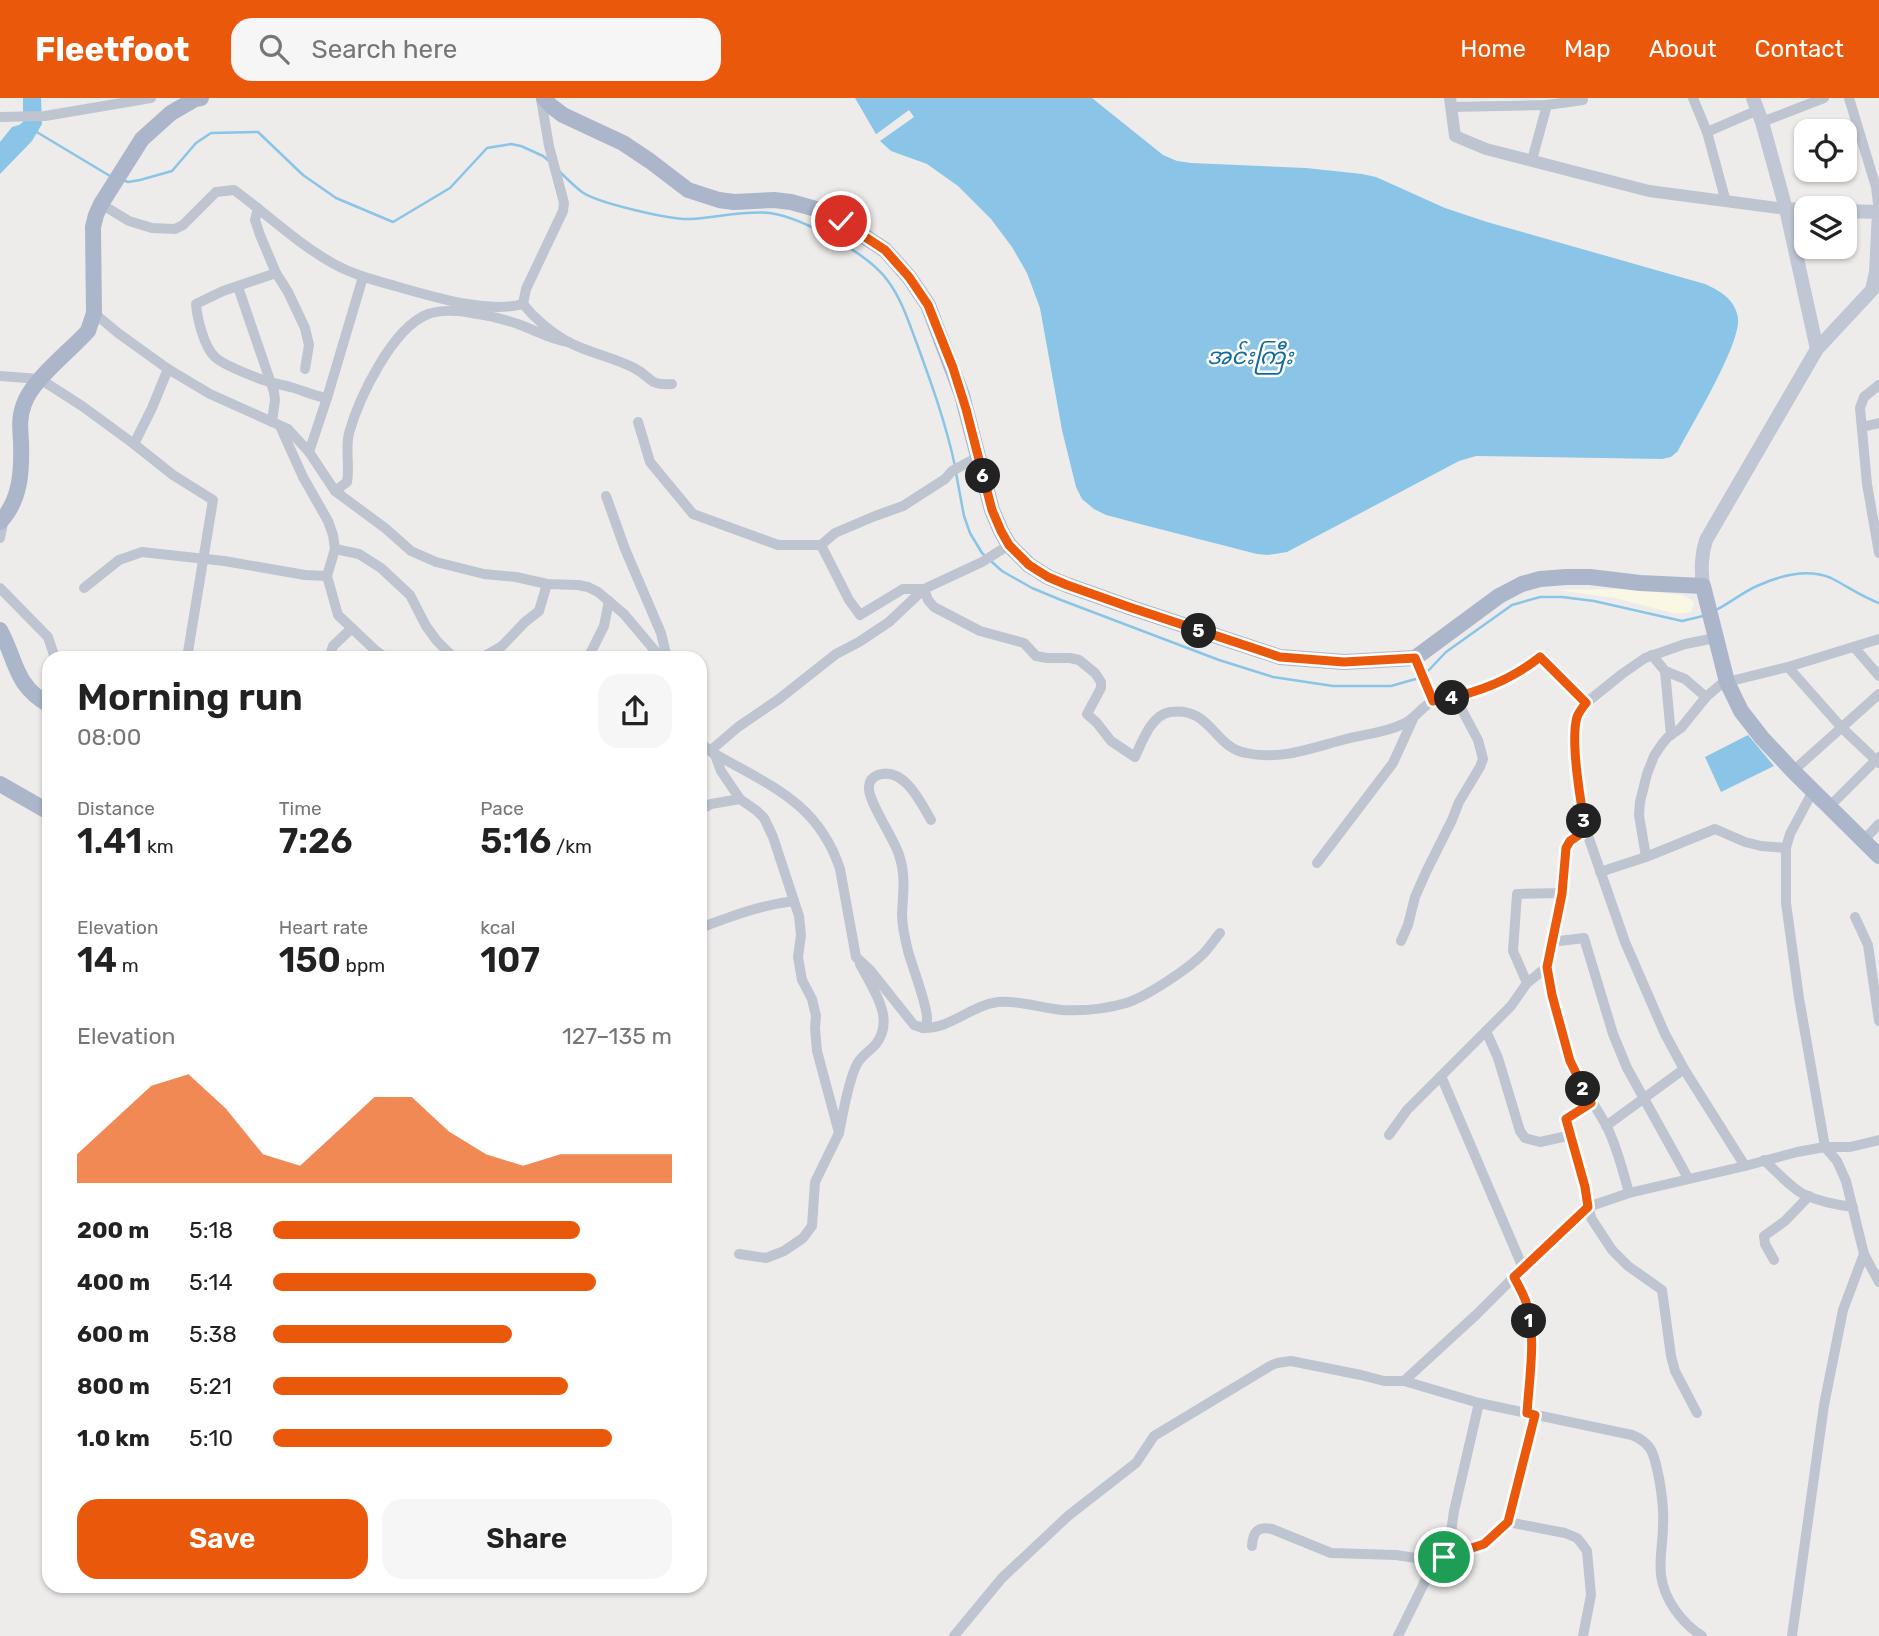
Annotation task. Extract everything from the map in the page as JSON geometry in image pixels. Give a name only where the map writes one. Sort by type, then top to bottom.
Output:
[{"type":"main road","points":[[2,520],[12,506],[20,481],[21,414],[28,394],[88,331],[92,323],[92,243],[96,215],[142,139],[193,98]]},
{"type":"main road","points":[[542,98],[563,115],[623,143],[688,190],[719,200],[774,200],[816,209],[841,221],[885,250],[909,277],[928,305],[953,368],[992,510],[1001,531],[1009,545],[1029,565],[1058,581],[1280,657],[1418,664],[1499,596],[1539,579],[1590,577],[1705,594]]},
{"type":"main road","points":[[1758,110],[1786,209],[1817,349]]},
{"type":"main road","points":[[1786,209],[1794,209]]},
{"type":"main road","points":[[1857,211],[1879,212],[1876,291],[1817,349],[1706,540],[1701,570],[1727,682],[1741,711],[1793,771],[1879,856]]},
{"type":"main road","points":[[0,630],[19,677],[42,700]]},
{"type":"main road","points":[[0,784],[42,808]]},
{"type":"street","points":[[0,117],[45,116],[151,98]]},
{"type":"street","points":[[523,304],[526,289],[563,211],[563,194],[550,146],[542,98]]},
{"type":"street","points":[[1693,98],[1707,132],[1726,202]]},
{"type":"street","points":[[1707,132],[1758,110],[1824,98]]},
{"type":"street","points":[[1849,98],[1876,187],[1879,212]]},
{"type":"street","points":[[1584,99],[1547,105],[1450,102],[1455,136],[1486,149],[1649,191],[1786,209]]},
{"type":"street","points":[[1532,160],[1547,105]]},
{"type":"street","points":[[101,204],[129,221],[152,228],[175,229],[183,226],[216,192],[234,190],[288,233],[334,264],[363,277],[447,301],[507,307],[523,304]]},
{"type":"street","points":[[258,208],[255,220],[276,273],[305,328],[309,345],[305,369]]},
{"type":"street","points":[[276,273],[223,291],[196,304],[207,345],[212,355],[226,365],[272,383],[327,398]]},
{"type":"street","points":[[309,452],[363,277]]},
{"type":"street","points":[[238,287],[272,383],[276,424],[328,520],[333,535],[335,549],[327,576],[338,615],[376,651]]},
{"type":"street","points":[[523,304],[539,322],[569,342],[637,369],[653,383],[672,384]]},
{"type":"street","points":[[335,491],[347,482],[349,434],[370,381],[395,342],[408,327],[424,316],[441,312],[467,312],[518,324],[569,342]]},
{"type":"street","points":[[94,313],[168,369],[210,394],[288,429],[309,452],[335,491],[411,551],[484,574],[547,584],[578,584],[588,587],[624,614],[655,651]]},
{"type":"street","points":[[134,444],[168,369]]},
{"type":"street","points":[[0,376],[40,379],[82,406],[173,475],[213,500],[188,651]]},
{"type":"street","points":[[1879,385],[1864,397],[1860,408],[1867,484],[1879,551]]},
{"type":"street","points":[[638,422],[650,462],[693,514],[778,545],[821,545],[835,533],[903,506],[945,479],[952,471],[978,457]]},
{"type":"street","points":[[1862,427],[1879,423]]},
{"type":"street","points":[[1867,484],[1879,482]]},
{"type":"street","points":[[606,496],[625,550],[661,633],[665,651]]},
{"type":"street","points":[[0,538],[2,520]]},
{"type":"street","points":[[821,545],[849,600],[860,615],[903,589],[924,589]]},
{"type":"street","points":[[713,753],[738,727],[836,654],[889,622],[924,589],[982,562],[1009,545]]},
{"type":"street","points":[[335,549],[359,554],[381,568],[410,595],[426,626],[447,651]]},
{"type":"street","points":[[83,588],[119,560],[134,554],[151,552],[327,576]]},
{"type":"street","points":[[493,651],[539,611],[547,584]]},
{"type":"street","points":[[0,588],[48,637],[53,651]]},
{"type":"street","points":[[924,589],[934,607],[980,631],[1024,643],[1036,656],[1079,660],[1095,673],[1101,682],[1101,688],[1087,714],[1111,741],[1135,757],[1154,722],[1165,713],[1173,712],[1196,715],[1208,722],[1219,737],[1233,748],[1245,753],[1265,755],[1304,752],[1402,724],[1433,701],[1455,697],[1505,679],[1540,657],[1586,703]]},
{"type":"street","points":[[592,651],[604,626],[609,601]]},
{"type":"street","points":[[331,651],[332,646],[352,628]]},
{"type":"street","points":[[1714,632],[1652,655],[1586,703],[1577,718],[1575,752],[1586,830],[1625,942],[1665,1034],[1745,1166]]},
{"type":"street","points":[[1646,858],[1639,814],[1647,774],[1654,756],[1706,697],[1727,682],[1788,667],[1879,639]]},
{"type":"street","points":[[1854,647],[1879,676]]},
{"type":"street","points":[[1652,655],[1665,671],[1671,735]]},
{"type":"street","points":[[1418,664],[1433,701]]},
{"type":"street","points":[[1788,667],[1842,728],[1878,760],[1829,807]]},
{"type":"street","points":[[1665,671],[1685,679],[1706,697]]},
{"type":"street","points":[[1793,771],[1879,694]]},
{"type":"street","points":[[1401,941],[1426,872],[1483,759],[1478,740],[1455,697]]},
{"type":"street","points":[[1317,863],[1393,763],[1413,718]]},
{"type":"street","points":[[707,747],[786,795],[819,825],[840,869],[856,957],[881,1006],[885,1024],[876,1044],[857,1062],[839,1133],[815,1182],[812,1226],[803,1238],[784,1251],[766,1258],[739,1254]]},
{"type":"street","points":[[713,753],[727,781],[740,799],[764,818],[773,837],[799,916],[798,957],[802,980],[816,1016],[817,1051],[839,1133]]},
{"type":"street","points":[[923,1028],[927,1022],[927,1012],[906,946],[903,926],[904,889],[900,858],[872,800],[868,788],[870,782],[882,774],[896,776],[914,793],[932,820]]},
{"type":"street","points":[[1813,792],[1790,834],[1786,848],[1786,903],[1799,998],[1825,1147],[1842,1171],[1864,1254],[1879,1282]]},
{"type":"street","points":[[707,806],[740,799]]},
{"type":"street","points":[[1863,841],[1879,824]]},
{"type":"street","points":[[1600,872],[1646,858],[1715,829],[1745,842],[1786,848]]},
{"type":"street","points":[[1586,830],[1570,841],[1566,848],[1562,894],[1547,967],[1570,1061],[1606,1126],[1629,1193]]},
{"type":"street","points":[[1527,983],[1513,951],[1517,894],[1562,894]]},
{"type":"street","points":[[707,925],[754,908],[794,901]]},
{"type":"street","points":[[1855,917],[1868,945],[1879,1021]]},
{"type":"street","points":[[856,957],[872,971],[914,1025],[932,1029],[977,1007],[1000,1002],[1073,1010],[1129,1002],[1176,975],[1202,955],[1220,933]]},
{"type":"street","points":[[1551,942],[1584,938],[1627,1068],[1688,1178]]},
{"type":"street","points":[[1389,1135],[1407,1110],[1511,1006],[1527,983],[1547,967]]},
{"type":"street","points":[[1486,1031],[1498,1058],[1520,1131],[1525,1138],[1539,1142],[1572,1135]]},
{"type":"street","points":[[1606,1126],[1684,1069]]},
{"type":"street","points":[[1441,1076],[1523,1268]]},
{"type":"street","points":[[1591,1103],[1566,1119],[1591,1218],[1612,1250],[1628,1266],[1662,1290],[1675,1371],[1698,1413]]},
{"type":"street","points":[[1404,1381],[1588,1207],[1629,1193],[1764,1160],[1825,1147],[1850,1147],[1879,1140]]},
{"type":"street","points":[[1764,1160],[1794,1187],[1810,1196],[1853,1207]]},
{"type":"street","points":[[1774,1260],[1765,1244],[1764,1236],[1785,1221],[1810,1196]]},
{"type":"street","points":[[1792,1636],[1824,1405],[1843,1310],[1864,1254]]},
{"type":"street","points":[[1398,1636],[1435,1561],[1448,1554],[1484,1544],[1508,1522],[1531,1414],[1529,1313],[1514,1277]]},
{"type":"street","points":[[954,1636],[1002,1578],[1068,1516],[1136,1462],[1154,1436],[1270,1366],[1291,1361],[1384,1381],[1404,1381],[1479,1403],[1632,1435],[1643,1440],[1648,1444],[1656,1462],[1663,1501],[1661,1577],[1677,1613],[1687,1626],[1702,1636]]},
{"type":"street","points":[[1448,1554],[1454,1511],[1479,1403]]},
{"type":"street","points":[[1508,1522],[1564,1533],[1577,1538],[1587,1551],[1591,1595],[1583,1636]]},
{"type":"street","points":[[1252,1546],[1253,1534],[1258,1528],[1264,1528],[1331,1553],[1396,1555],[1435,1561]]},
{"type":"shaded area","points":[[1627,589],[1683,595],[1694,602],[1691,612],[1677,614],[1615,598],[1558,590]]},
{"type":"water","points":[[23,98],[41,98],[42,124],[32,141],[0,174],[0,142],[12,127],[23,122]]},
{"type":"water","name":"အင်းကြီး","points":[[855,98],[1092,98],[1163,155],[1177,161],[1306,168],[1376,177],[1445,208],[1487,222],[1705,284],[1721,293],[1734,306],[1738,318],[1737,330],[1714,384],[1678,451],[1671,457],[1476,456],[1459,461],[1287,552],[1268,555],[1140,524],[1094,509],[1082,499],[1076,487],[1062,430],[1040,308],[1027,273],[1012,247],[991,219],[958,186],[927,164],[891,151],[880,141]]},
{"type":"water","points":[[1748,735],[1774,766],[1721,792],[1705,757]]},
{"type":"pier","points":[[909,110],[914,117],[880,141],[875,135]]},
{"type":"waterway","points":[[35,131],[110,176]]},
{"type":"waterway","points":[[123,180],[140,180],[172,171],[196,143],[211,133],[258,132],[303,175],[336,198],[393,222],[450,188],[487,148],[511,144],[521,146],[549,161]]},
{"type":"waterway","points":[[559,171],[579,190],[590,196],[651,214],[681,219],[750,213],[784,216],[834,239],[866,260],[888,281],[905,312],[938,405],[955,466]]},
{"type":"waterway","points":[[956,473],[970,533],[982,553],[1002,571],[1061,600],[1219,660],[1273,677],[1333,686],[1391,686],[1416,679],[1427,672],[1446,652],[1512,605],[1540,597],[1594,601],[1682,621],[1703,616]]},
{"type":"waterway","points":[[1716,610],[1766,582],[1803,574],[1831,578],[1879,603]]},
{"type":"route","points":[[841,221],[885,250],[909,277],[928,305],[966,409],[992,510],[1009,545],[1029,565],[1067,585],[1280,657],[1344,662],[1415,658],[1433,701],[1459,697],[1505,679],[1540,657],[1586,703],[1577,718],[1575,752],[1586,830],[1570,841],[1566,848],[1562,894],[1547,967],[1570,1061],[1591,1103],[1566,1119],[1588,1207],[1514,1277],[1529,1313],[1531,1347],[1527,1413],[1535,1415],[1508,1522],[1484,1544],[1444,1557]]}]
